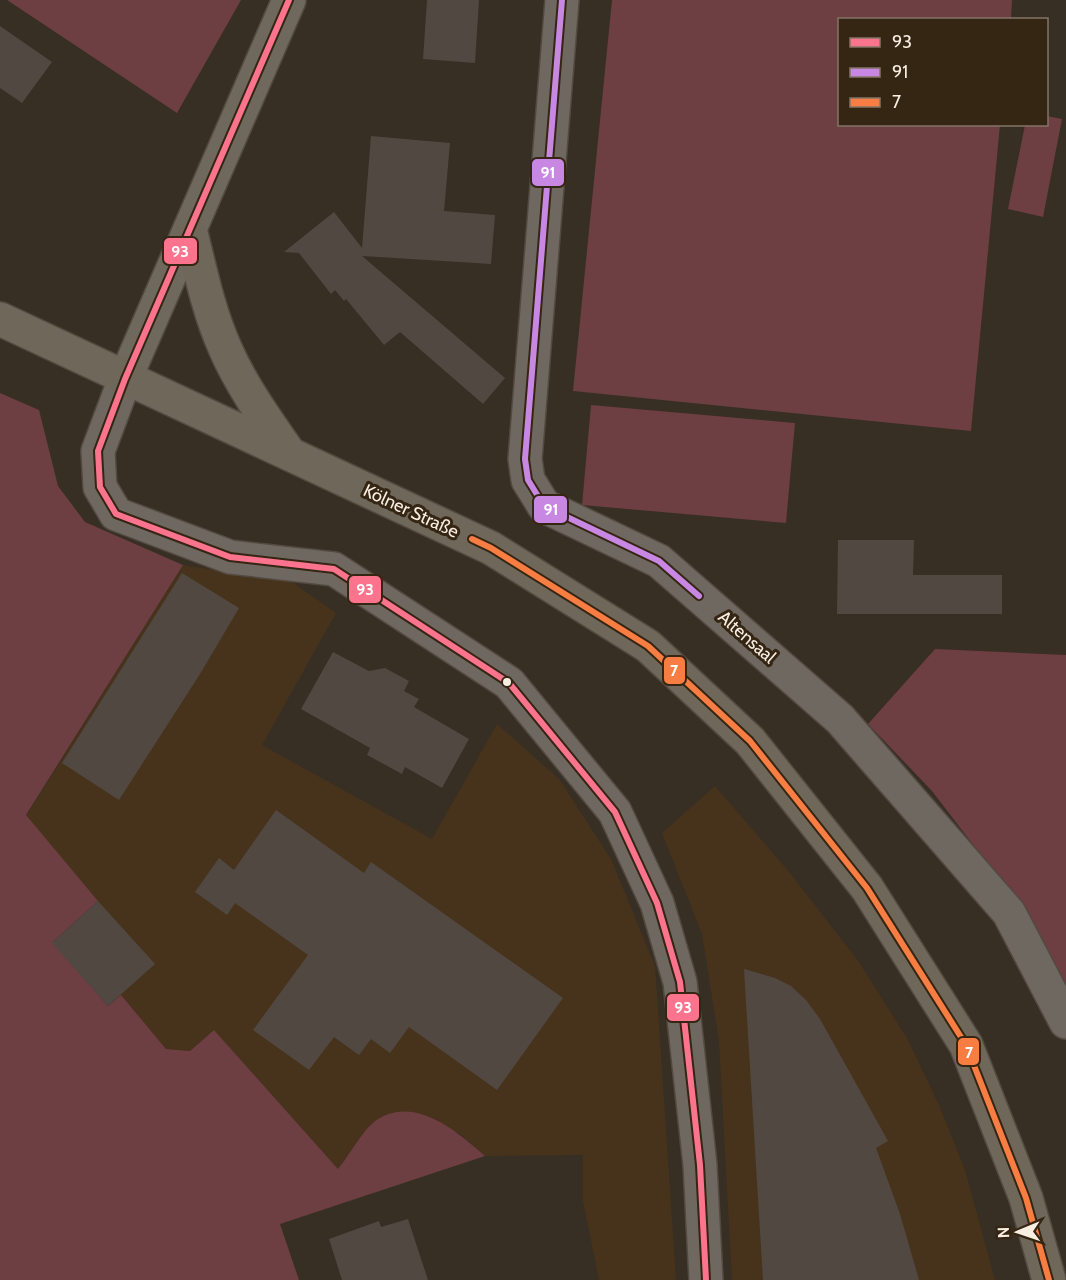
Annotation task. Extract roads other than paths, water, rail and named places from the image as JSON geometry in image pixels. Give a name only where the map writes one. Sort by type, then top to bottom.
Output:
[{"type":"main road","points":[[190,229],[207,299],[225,349],[259,410],[290,455]]},
{"type":"main road","name":"Kölner Straße","points":[[0,320],[491,548],[648,646],[750,741],[867,888],[966,1045],[1026,1198],[1049,1280]]},
{"type":"street","points":[[289,0],[125,379],[98,451],[100,487],[116,514],[230,556],[334,569],[509,684],[615,813],[657,903],[680,982],[700,1165],[706,1280]]},
{"type":"street","name":"Altensaal","points":[[562,0],[525,459],[528,480],[544,506],[659,561],[840,718],[1009,913],[1066,1022]]}]
